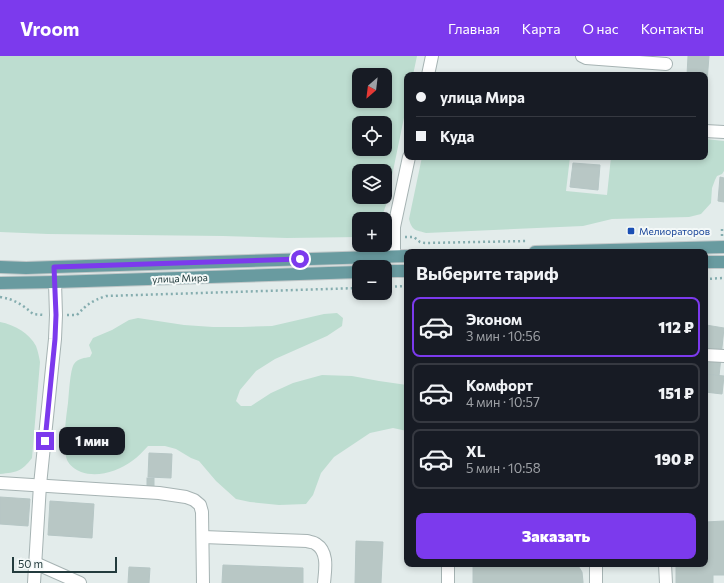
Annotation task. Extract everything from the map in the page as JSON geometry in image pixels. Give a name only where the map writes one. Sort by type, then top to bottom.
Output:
[{"type":"main road","points":[[665,248],[724,240]]},
{"type":"main road","points":[[535,246],[665,248],[724,247]]},
{"type":"main road","points":[[394,256],[396,271]]},
{"type":"main road","name":"улица Мира","points":[[0,267],[26,268],[404,256]]},
{"type":"main road","points":[[708,262],[724,262]]},
{"type":"main road","points":[[0,263],[26,268]]},
{"type":"main road","points":[[54,267],[55,282]]},
{"type":"main road","name":"улица Мира","points":[[3,283],[352,272]]},
{"type":"street","points":[[429,72],[432,56]]},
{"type":"street","points":[[582,56],[586,58],[666,65]]},
{"type":"street","points":[[708,131],[724,132]]},
{"type":"street","points":[[394,256],[395,220],[408,160]]},
{"type":"street","points":[[34,583],[40,485],[55,339],[55,282]]},
{"type":"street","points":[[708,355],[724,356]]},
{"type":"street","points":[[0,483],[159,493],[186,497],[194,500],[200,505],[202,512],[203,583]]},
{"type":"street","points":[[203,537],[307,541],[316,544],[324,551],[324,583]]},
{"type":"street","points":[[35,563],[80,583]]},
{"type":"street","points":[[448,567],[448,583]]},
{"type":"street","points":[[596,567],[596,583]]},
{"type":"street","points":[[665,567],[666,583]]},
{"type":"path","points":[[394,238],[414,237],[420,242],[425,243],[535,246]]},
{"type":"path","points":[[708,279],[724,278]]},
{"type":"path","points":[[392,287],[404,286]]},
{"type":"path","points":[[0,297],[16,301],[33,314],[77,315],[91,301],[106,296],[352,288]]},
{"type":"green space","points":[[0,56],[417,56],[414,72],[404,72],[404,118],[392,176],[392,164],[352,164],[352,204],[386,204],[384,212],[352,212],[352,237],[287,238],[0,232]]},
{"type":"green space","points":[[708,139],[724,141],[724,171],[722,174],[717,176],[715,180],[712,188],[711,203],[701,214],[689,217],[612,219],[583,226],[426,233],[413,228],[409,219],[421,160],[570,160],[566,191],[607,195],[611,160],[708,160]]},
{"type":"green space","points":[[337,313],[343,318],[342,326],[327,336],[275,359],[256,371],[240,390],[236,401],[241,406],[251,406],[271,393],[293,383],[322,375],[352,376],[404,385],[404,430],[393,428],[370,433],[334,457],[321,473],[313,495],[306,504],[279,505],[236,499],[216,481],[199,461],[176,449],[165,446],[148,446],[136,458],[121,468],[101,474],[87,474],[81,472],[68,462],[65,447],[65,432],[72,371],[74,364],[77,361],[90,357],[92,353],[89,345],[93,338],[112,330],[129,320],[138,318],[184,325],[242,327],[272,326],[324,314]]},
{"type":"green space","points":[[0,322],[16,327],[30,337],[36,346],[40,362],[32,458],[22,469],[11,473],[0,474]]},
{"type":"building","points":[[688,56],[709,56],[708,72],[687,72]]},
{"type":"building","points":[[573,163],[600,165],[598,190],[570,187]]},
{"type":"building","points":[[720,177],[724,178],[724,202],[718,201]]},
{"type":"building","points":[[708,325],[724,328],[719,376],[708,374]]},
{"type":"building","points":[[708,374],[724,376],[722,394],[708,392]]},
{"type":"building","points":[[149,453],[172,454],[171,478],[148,477]]},
{"type":"building","points":[[147,478],[154,478],[154,487],[147,487]]},
{"type":"building","points":[[0,497],[30,499],[28,526],[0,524]]},
{"type":"building","points":[[50,501],[94,504],[92,538],[48,535]]},
{"type":"building","points":[[724,521],[724,575],[713,575],[713,583],[676,583],[676,567],[708,567],[708,522]]},
{"type":"building","points":[[356,541],[383,542],[381,583],[355,583]]},
{"type":"building","points":[[223,565],[303,568],[303,583],[222,583]]},
{"type":"building","points":[[129,567],[150,568],[149,583],[128,583]]},
{"type":"building","points":[[473,567],[579,567],[582,572],[583,583],[473,583]]},
{"type":"place","name":"Мелиораторов","points":[[631,231]]},
{"type":"route","points":[[45,441],[55,339],[56,315],[54,267],[300,259]]}]
